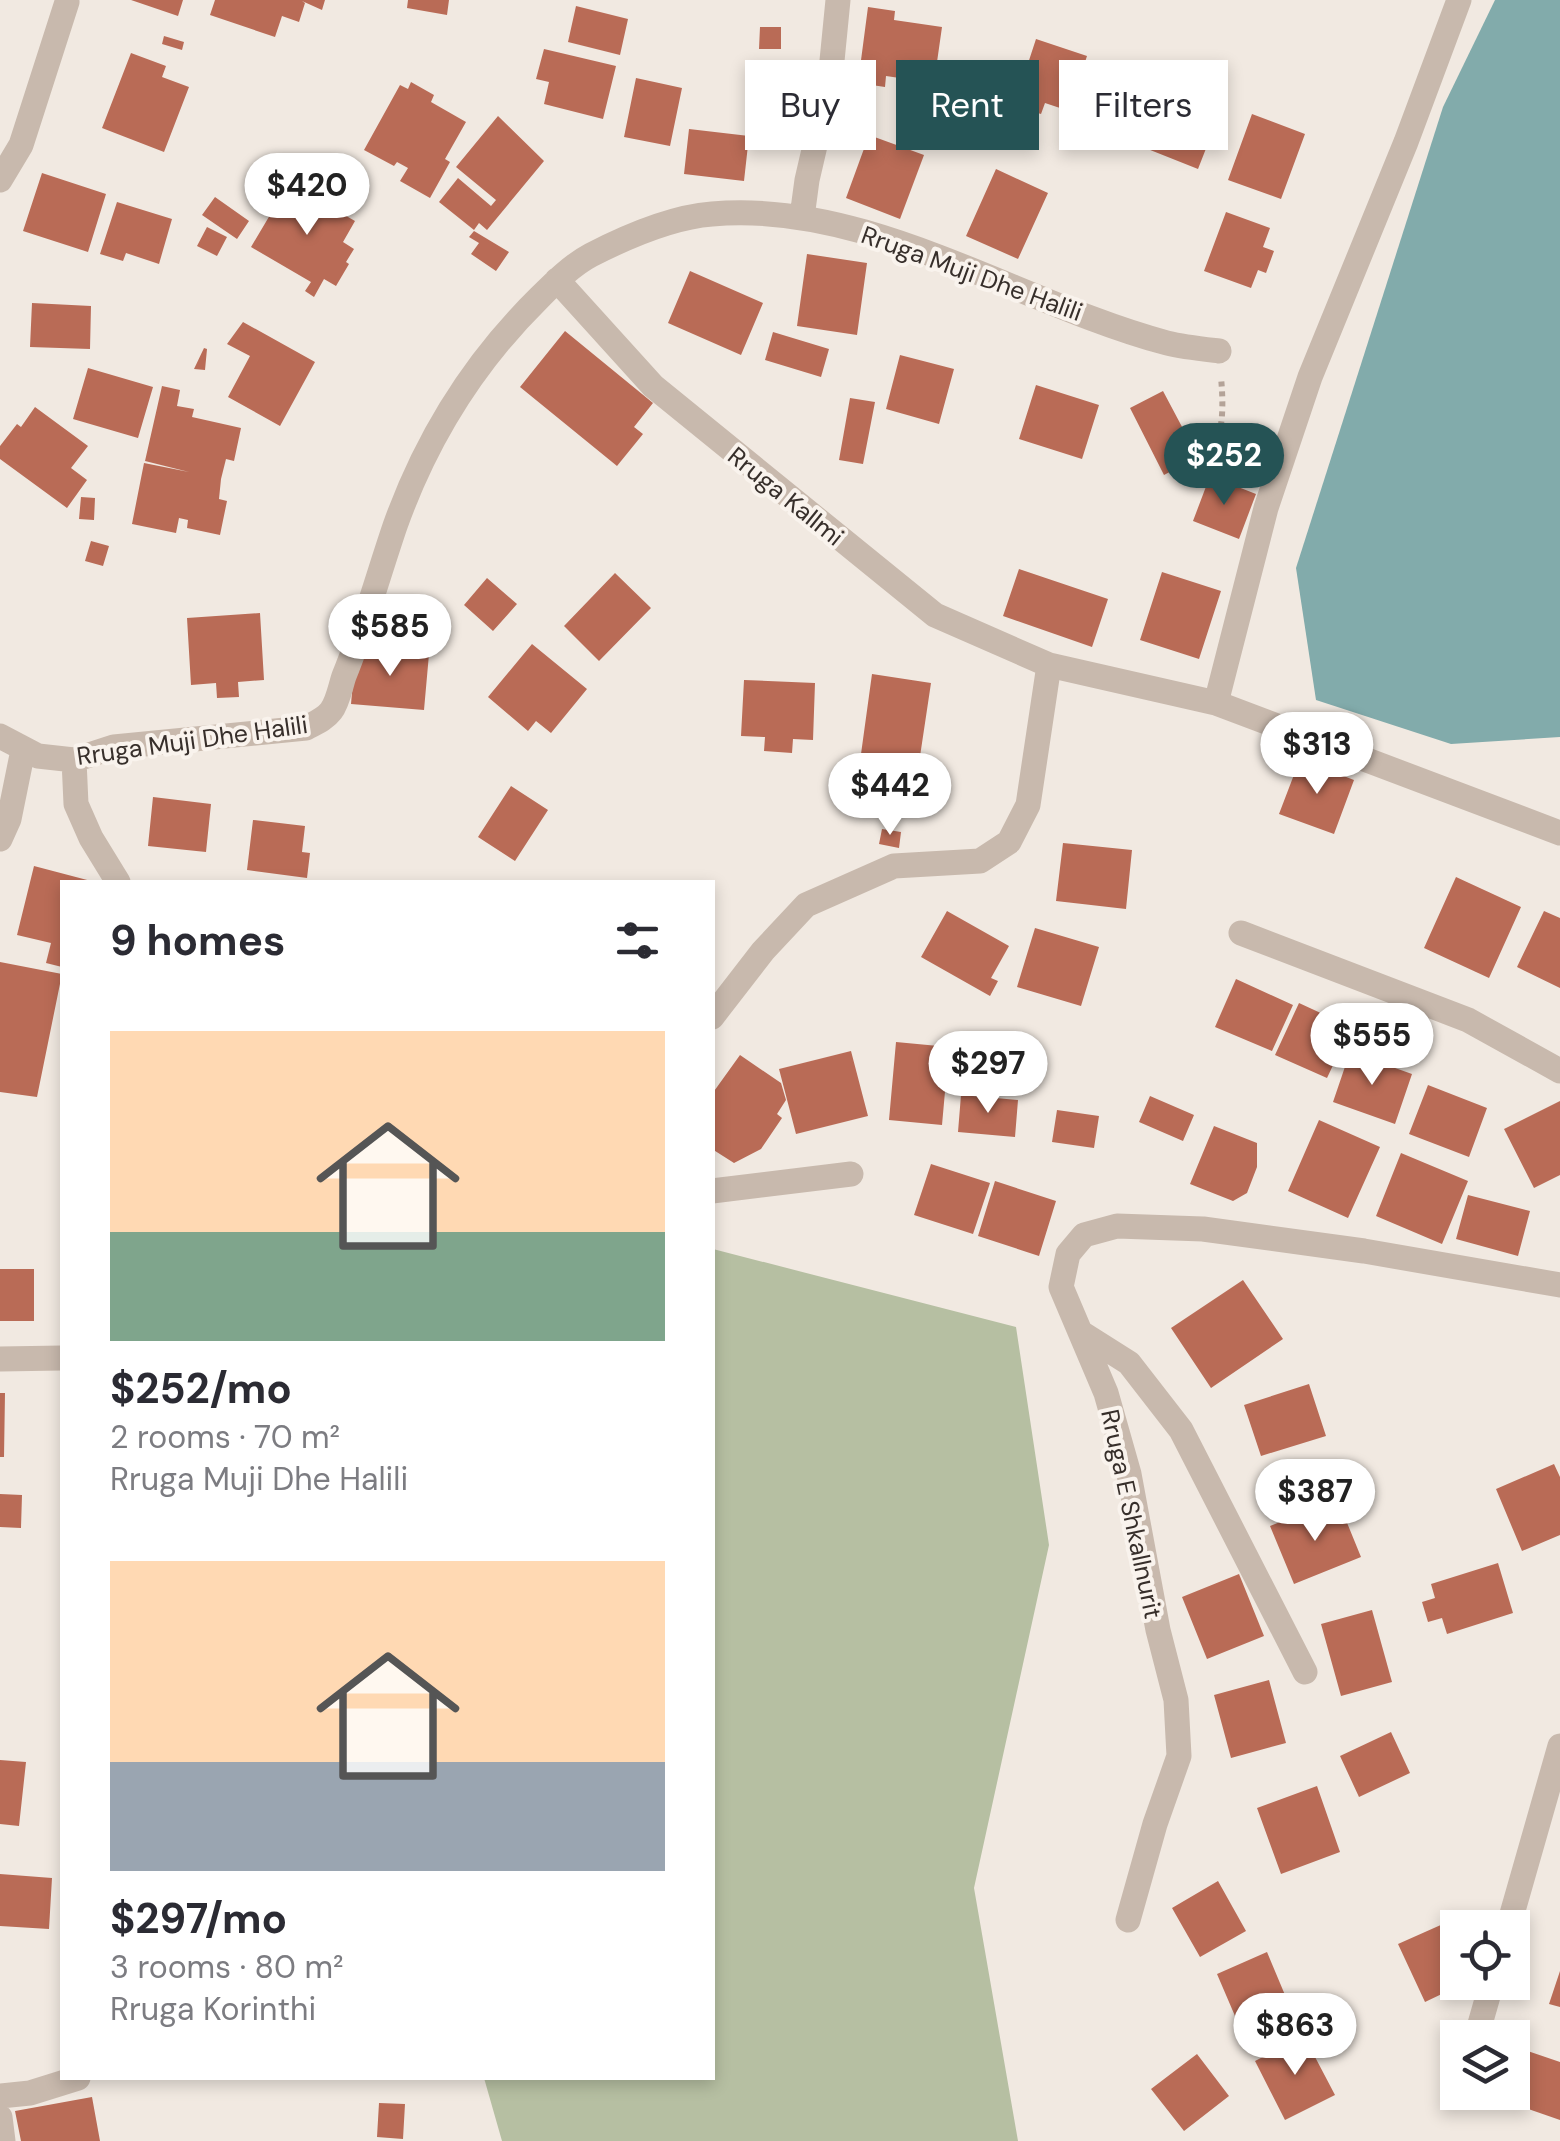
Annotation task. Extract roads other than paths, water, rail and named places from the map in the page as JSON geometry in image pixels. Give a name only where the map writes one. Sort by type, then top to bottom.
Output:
[{"type":"street","points":[[802,216],[830,81],[838,0]]},
{"type":"street","points":[[1216,703],[1266,508],[1310,377],[1460,0]]},
{"type":"street","points":[[0,180],[21,145],[67,2]]},
{"type":"street","name":"Rruga Muji Dhe Halili","points":[[0,736],[38,756],[74,760],[114,747],[306,728],[330,714],[364,626],[396,525],[438,430],[478,366],[506,331],[588,256],[666,224],[712,214],[802,216],[897,242],[1044,300],[1168,343],[1219,351]]},
{"type":"street","name":"Rruga Kallmi","points":[[558,280],[653,386],[854,552],[936,614],[1049,665],[1216,703],[1560,832]]},
{"type":"street","points":[[715,1013],[763,951],[806,905],[894,866],[980,860],[1009,842],[1028,805],[1049,665]]},
{"type":"street","points":[[0,840],[9,819],[23,750]]},
{"type":"street","points":[[74,760],[76,804],[117,880]]},
{"type":"street","points":[[1241,933],[1468,1020],[1560,1071]]},
{"type":"street","points":[[715,1191],[851,1174]]},
{"type":"street","name":"Rruga E Shkallnurit","points":[[1128,1920],[1179,1756],[1176,1700],[1158,1630],[1129,1474],[1106,1394],[1061,1287],[1068,1254],[1084,1235],[1117,1226],[1203,1229],[1364,1251],[1560,1285]]},
{"type":"street","points":[[1080,1332],[1129,1363],[1182,1430],[1305,1672]]},
{"type":"street","points":[[0,1359],[60,1358]]},
{"type":"street","points":[[1513,1910],[1560,1746]]},
{"type":"street","points":[[0,2096],[71,2080]]},
{"type":"street","points":[[0,2117],[3,2141]]},
{"type":"water","points":[[1495,0],[1560,0],[1560,737],[1451,744],[1316,700],[1296,568],[1443,107]]}]
